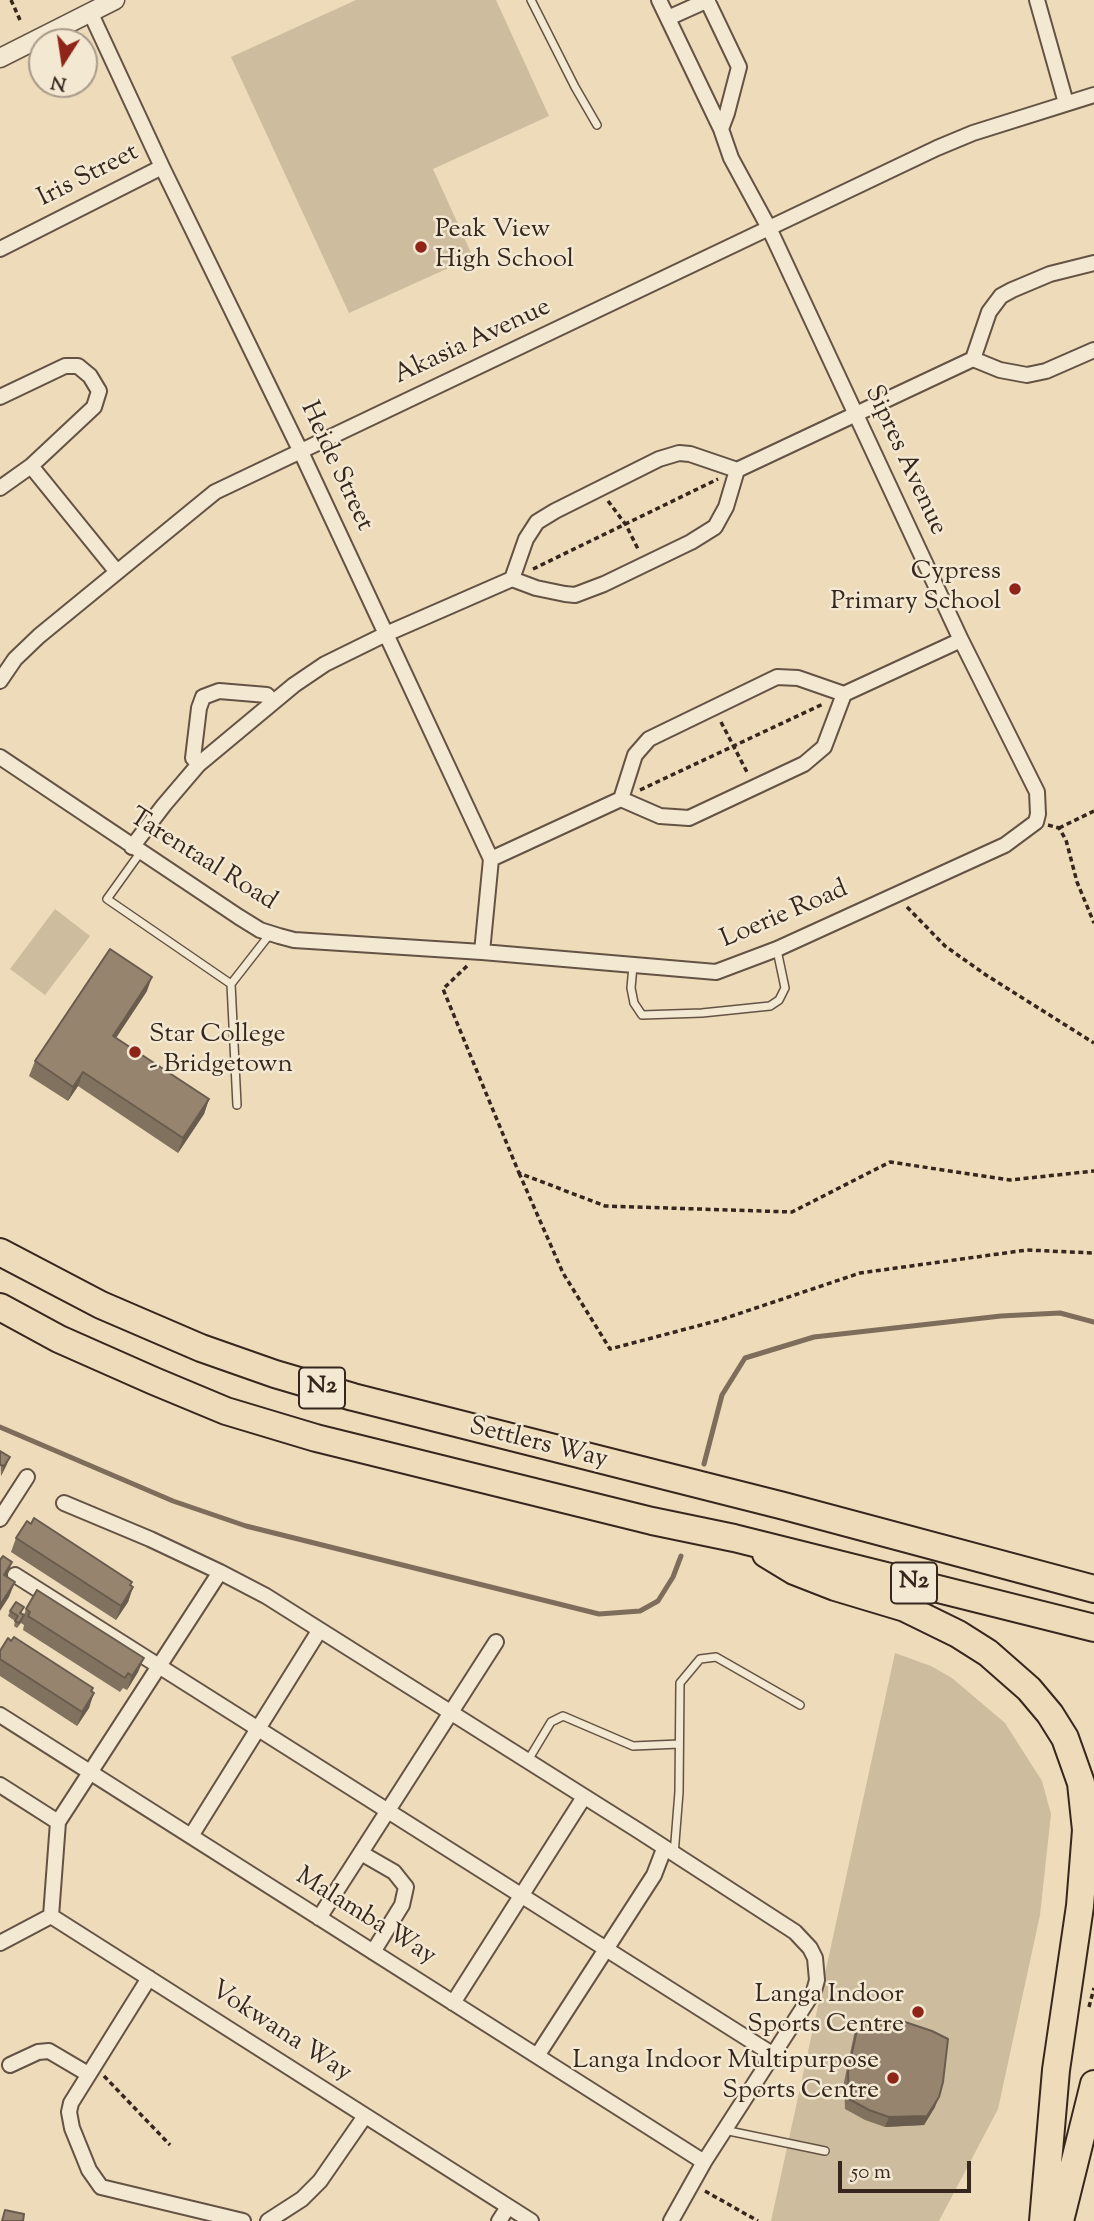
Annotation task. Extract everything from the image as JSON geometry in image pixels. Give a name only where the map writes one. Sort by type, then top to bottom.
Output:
[{"type":"highway","name":"Settlers Way","points":[[0,1252],[101,1305],[201,1348],[262,1370],[353,1397],[737,1494],[1094,1589]]},
{"type":"highway","name":"Settlers Way","points":[[0,1307],[77,1348],[240,1416],[425,1466],[652,1521],[744,1540],[1094,1628]]},
{"type":"highway","points":[[744,1540],[794,1571],[905,1608],[958,1634],[988,1654],[1029,1689],[1050,1714],[1065,1738],[1081,1783],[1086,1830],[1080,1906],[1056,2070],[1044,2221]]},
{"type":"highway","points":[[1063,2209],[1094,2084]]},
{"type":"highway","points":[[1063,2209],[1094,2127]]},
{"type":"street","points":[[0,58],[116,0]]},
{"type":"street","name":"Sipres Avenue","points":[[659,0],[731,158],[769,228],[961,640],[1037,792],[1037,818]]},
{"type":"street","points":[[668,18],[708,0],[739,67],[720,129]]},
{"type":"street","points":[[1037,0],[1066,103]]},
{"type":"street","name":"Heide Street","points":[[91,14],[162,167],[301,452],[491,859]]},
{"type":"street","name":"Akasia Avenue","points":[[0,681],[25,649],[202,500],[215,492],[973,133],[1094,95]]},
{"type":"street","name":"Iris Street","points":[[0,249],[162,167]]},
{"type":"street","points":[[512,579],[531,528],[555,511],[640,467],[679,453],[704,458],[737,470],[973,359],[989,312],[1001,296],[1012,289],[1050,275],[1094,263]]},
{"type":"street","points":[[973,359],[1000,370],[1027,375],[1046,371],[1094,350]]},
{"type":"street","points":[[0,397],[65,366],[78,366],[90,376],[99,391],[94,407],[31,466],[0,488]]},
{"type":"street","points":[[31,466],[117,572]]},
{"type":"street","points":[[136,850],[176,789],[199,764],[294,685],[325,664],[512,579],[553,593],[575,595],[645,564],[715,527],[726,508],[737,470]]},
{"type":"street","points":[[482,952],[491,859],[621,799],[635,755],[649,739],[778,677],[798,678],[844,694],[961,640]]},
{"type":"street","points":[[199,764],[193,758],[199,708],[203,697],[219,691],[267,695],[273,702]]},
{"type":"street","points":[[621,799],[660,816],[689,818],[804,764],[824,747],[844,694]]},
{"type":"street","name":"Tarentaal Road","points":[[0,757],[260,930],[303,940],[482,952]]},
{"type":"street","name":"Loerie Road","points":[[482,952],[716,972],[777,949],[1005,845],[1037,818]]},
{"type":"street","points":[[0,1519],[27,1477]]},
{"type":"street","points":[[64,1503],[220,1572],[266,1597],[795,1932],[810,1948],[817,1969],[814,1991],[704,2162],[671,2221]]},
{"type":"street","points":[[0,1943],[51,1916],[58,1822],[220,1572]]},
{"type":"street","points":[[15,1575],[772,2054]]},
{"type":"street","points":[[191,1836],[319,1631]]},
{"type":"street","points":[[320,1918],[496,1642]]},
{"type":"street","name":"Malamba Way","points":[[0,1715],[704,2162]]},
{"type":"street","points":[[0,1785],[58,1822]]},
{"type":"street","points":[[453,2003],[584,1797]]},
{"type":"street","points":[[537,2056],[669,1852]]},
{"type":"street","points":[[361,1853],[394,1872],[406,1887],[402,1905],[373,1952]]},
{"type":"street","name":"Vokwana Way","points":[[51,1916],[531,2221]]},
{"type":"street","points":[[149,1978],[95,2074],[71,2103],[69,2121],[95,2181],[109,2190],[243,2221]]},
{"type":"street","points":[[10,2065],[38,2052],[50,2051],[95,2074]]},
{"type":"street","points":[[268,2221],[302,2199],[320,2181],[365,2116]]},
{"type":"street","points":[[499,2221],[508,2207]]},
{"type":"lane","points":[[531,0],[597,125]]},
{"type":"lane","points":[[136,850],[107,899],[231,985]]},
{"type":"lane","points":[[237,1105],[231,985],[271,933]]},
{"type":"lane","points":[[633,967],[631,988],[634,1003],[642,1015],[702,1013],[770,1006],[779,1000],[785,988],[777,949]]},
{"type":"lane","points":[[669,1852],[679,1744],[680,1683],[700,1659],[716,1657],[800,1705]]},
{"type":"lane","points":[[527,1762],[551,1723],[563,1716],[633,1746],[679,1744]]},
{"type":"lane","points":[[724,2130],[825,2151]]},
{"type":"path","points":[[11,0],[20,20]]},
{"type":"path","points":[[512,579],[737,470]]},
{"type":"path","points":[[599,489],[626,525],[645,564]]},
{"type":"path","points":[[621,799],[844,694]]},
{"type":"path","points":[[714,708],[732,747],[755,786]]},
{"type":"path","points":[[1059,828],[1094,811]]},
{"type":"path","points":[[1037,818],[1059,828],[1066,840],[1077,882],[1094,923]]},
{"type":"path","points":[[896,895],[945,946],[1094,1043]]},
{"type":"path","points":[[482,952],[443,989],[519,1173],[564,1273],[610,1349],[720,1320],[860,1273],[1027,1250],[1094,1253]]},
{"type":"path","points":[[519,1173],[605,1206],[792,1212],[890,1162],[1010,1180],[1094,1171]]},
{"type":"path","points":[[95,2074],[170,2145]]},
{"type":"path","points":[[692,2184],[758,2221]]},
{"type":"shaded area","points":[[356,0],[496,0],[549,116],[433,169],[473,257],[349,313],[231,57]]},
{"type":"shaded area","points":[[55,909],[90,936],[45,995],[10,969]]},
{"type":"shaded area","name":"Langa Indoor Sports Centre","points":[[895,1653],[931,1666],[952,1678],[1005,1723],[1042,1781],[1051,1814],[1040,1915],[998,2109],[939,2221],[771,2221]]},
{"type":"building","points":[[110,949],[152,977],[113,1036],[209,1099],[183,1138],[83,1072],[73,1087],[35,1061]]},
{"type":"building","points":[[0,1451],[10,1457],[4,1466],[0,1465]]},
{"type":"building","points":[[34,1518],[132,1582],[130,1585],[133,1587],[121,1606],[16,1538],[27,1521],[31,1524]]},
{"type":"building","points":[[3,1556],[12,1562],[4,1575],[15,1582],[0,1605],[0,1560]]},
{"type":"building","points":[[37,1590],[144,1658],[132,1676],[128,1673],[125,1678],[28,1616],[30,1612],[26,1609]]},
{"type":"building","points":[[16,1602],[24,1607],[20,1613],[24,1615],[19,1623],[15,1621],[18,1616],[10,1611]]},
{"type":"building","points":[[14,1637],[93,1688],[91,1691],[94,1693],[82,1712],[0,1659],[0,1651],[8,1638],[11,1641]]},
{"type":"building","name":"Langa Indoor Multipurpose Sports Centre","points":[[859,2020],[905,2022],[948,2039],[939,2097],[927,2116],[889,2117],[849,2099],[848,2072]]},
{"type":"building","points":[[5,2210],[24,2214],[23,2221],[2,2221]]},
{"type":"waterway","points":[[704,1464],[722,1395],[745,1358],[814,1337],[1001,1316],[1060,1313],[1094,1322]]},
{"type":"waterway","points":[[0,1427],[173,1501],[246,1526],[599,1614],[640,1611],[658,1601],[673,1577],[681,1556]]},
{"type":"place","name":"Peak View High School","points":[[421,247]]},
{"type":"place","name":"Cypress Primary School","points":[[1015,589]]},
{"type":"place","name":"Star College - Bridgetown","points":[[135,1052]]},
{"type":"place","name":"Langa Indoor Sports Centre","points":[[918,2012]]},
{"type":"place","name":"Langa Indoor Multipurpose Sports Centre","points":[[893,2078]]}]
